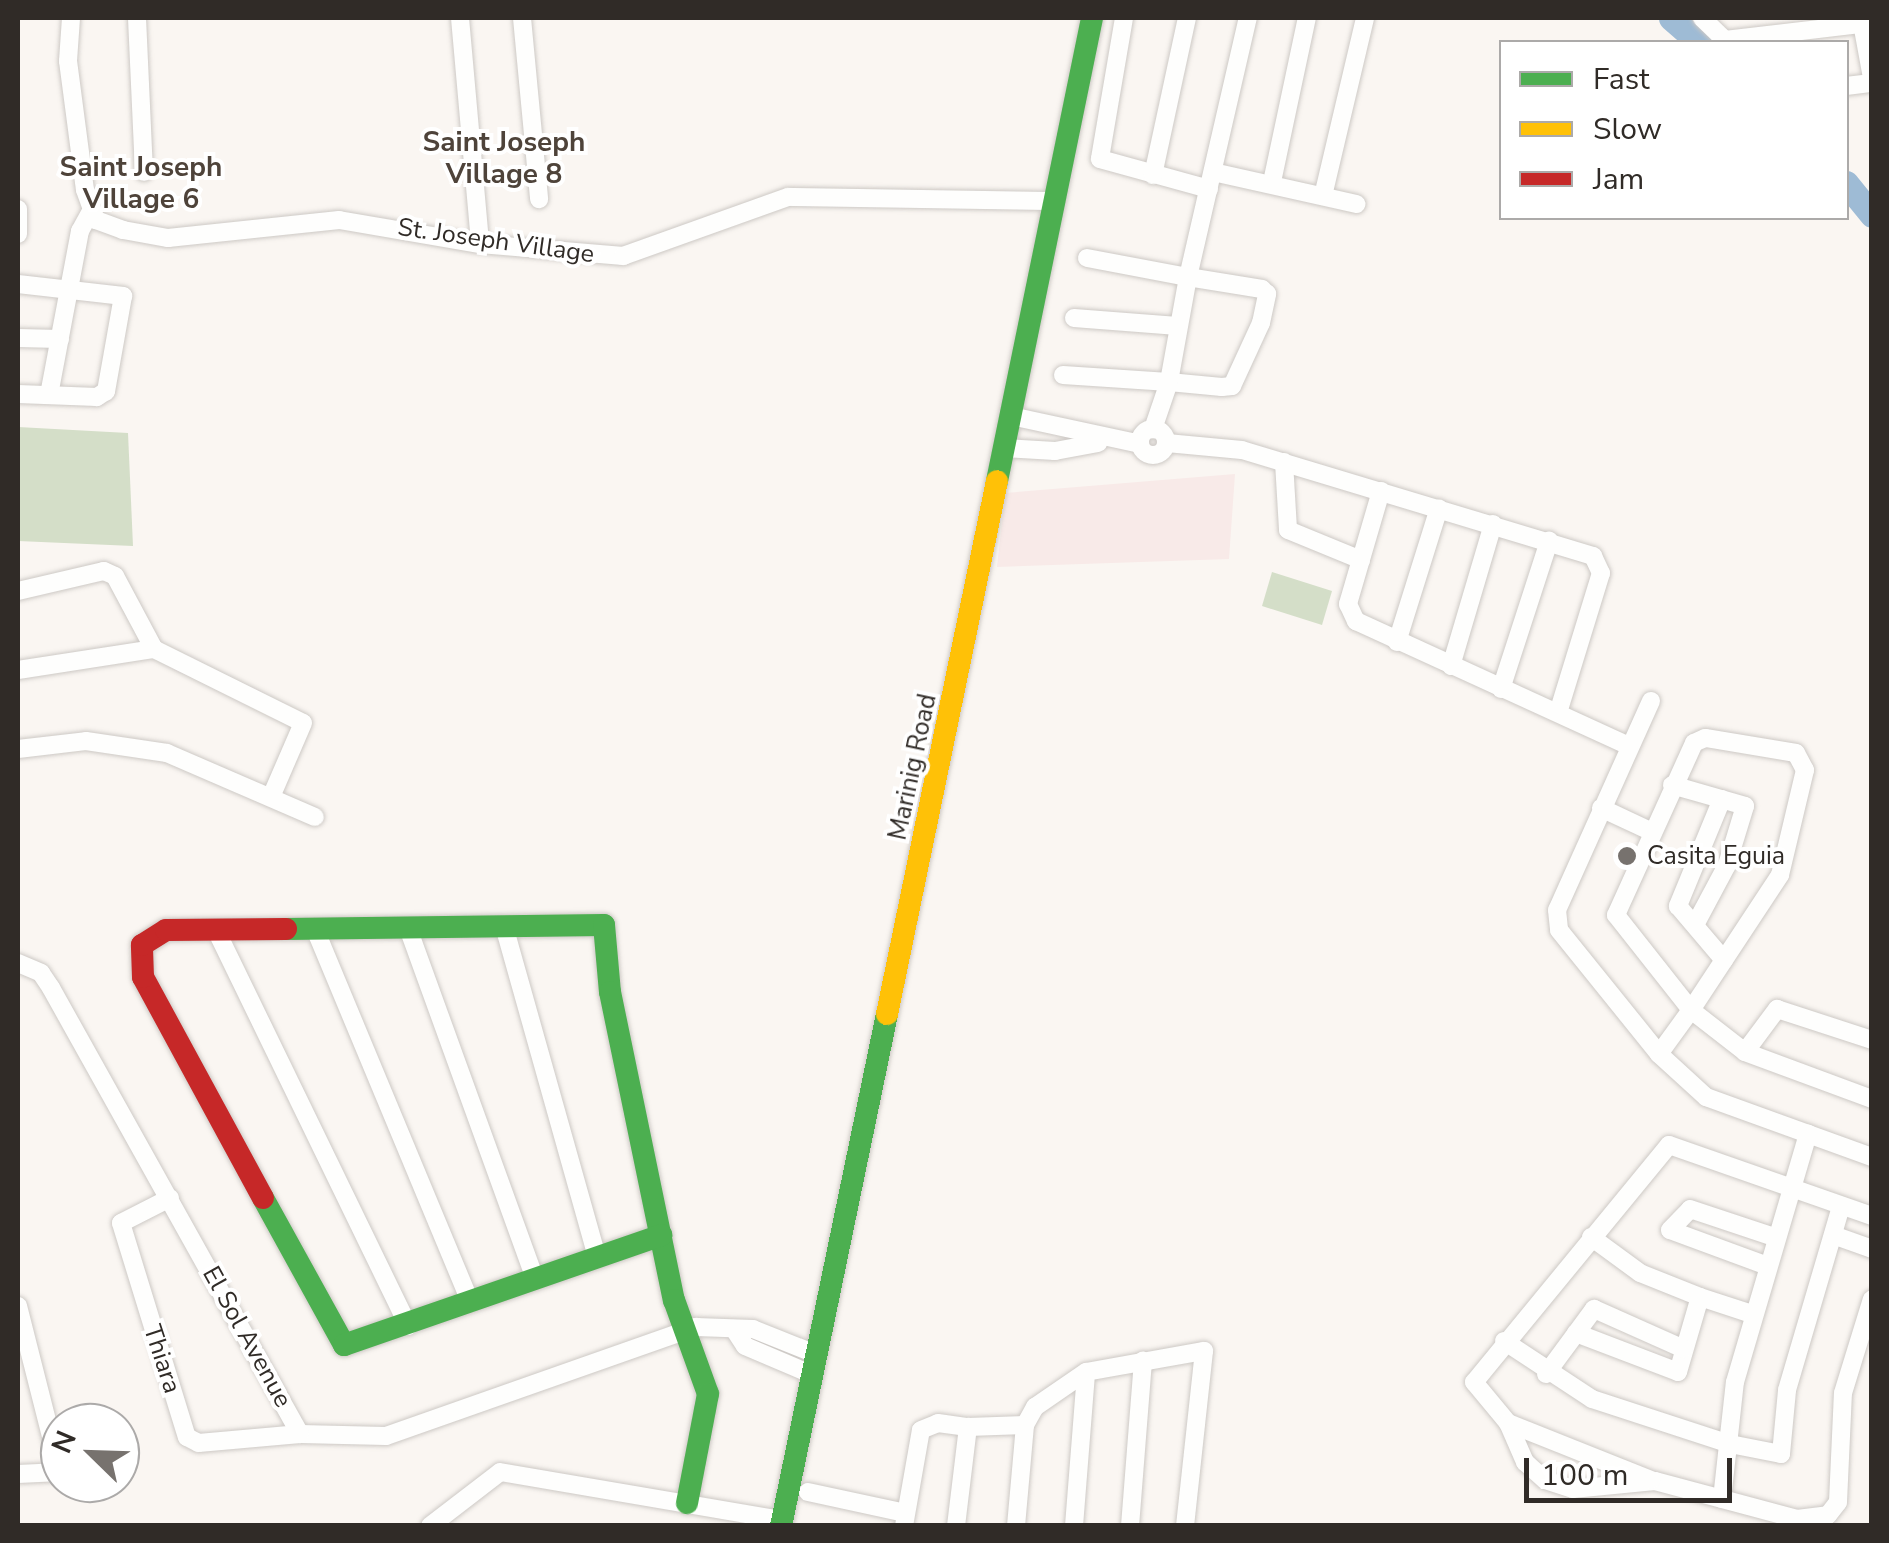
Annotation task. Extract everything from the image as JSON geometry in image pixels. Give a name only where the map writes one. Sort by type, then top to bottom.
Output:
[{"type":"street","points":[[49,396],[69,286],[90,213],[68,61],[70,18]]},
{"type":"street","points":[[137,18],[144,172]]},
{"type":"street","points":[[460,18],[480,244]]},
{"type":"street","points":[[522,18],[539,199]]},
{"type":"street","name":"Marinig Road","points":[[782,1523],[1092,18]]},
{"type":"street","points":[[1124,18],[1100,160],[1153,175],[1272,182],[1356,204]]},
{"type":"street","points":[[1153,175],[1187,18]]},
{"type":"street","points":[[1140,444],[1153,429],[1168,382],[1195,240],[1248,18]]},
{"type":"street","points":[[1272,182],[1307,18]]},
{"type":"street","points":[[1323,196],[1365,18]]},
{"type":"street","points":[[1702,18],[1725,40]]},
{"type":"street","points":[[1733,40],[1861,21],[1872,81]]},
{"type":"street","name":"St. Joseph Village","points":[[90,213],[105,226],[168,238],[339,220],[480,244],[623,256],[788,197],[1054,201]]},
{"type":"street","points":[[18,209],[18,231]]},
{"type":"street","points":[[1063,375],[1232,386],[1266,306],[1262,289],[1087,258]]},
{"type":"street","points":[[18,284],[69,286],[124,296],[106,390],[97,397],[18,394]]},
{"type":"street","points":[[1074,318],[1178,326]]},
{"type":"street","points":[[18,338],[60,339]]},
{"type":"street","points":[[1011,416],[1107,441],[1140,444],[1156,456],[1167,443]]},
{"type":"street","points":[[1153,429],[1167,443],[1242,450],[1549,541],[1602,563],[1558,713]]},
{"type":"street","points":[[1004,448],[1056,451],[1107,441]]},
{"type":"street","points":[[1284,462],[1288,530],[1360,560]]},
{"type":"street","points":[[1380,490],[1349,613],[1397,642],[1630,746]]},
{"type":"street","points":[[1397,642],[1439,508]]},
{"type":"street","points":[[1451,666],[1494,524]]},
{"type":"street","points":[[1501,689],[1549,541]]},
{"type":"street","points":[[18,590],[104,571],[116,576],[154,649]]},
{"type":"street","points":[[18,670],[154,649],[303,723],[271,797]]},
{"type":"street","points":[[1651,701],[1554,920],[1659,1054],[1706,1097],[1872,1158]]},
{"type":"street","points":[[1659,1054],[1692,1010],[1780,875],[1804,760],[1699,738],[1650,831],[1616,915],[1692,1010],[1745,1052],[1872,1099]]},
{"type":"street","points":[[18,749],[123,743],[201,765],[314,817]]},
{"type":"street","points":[[1672,785],[1741,802],[1744,813],[1696,923]]},
{"type":"street","points":[[1722,798],[1678,906],[1724,960]]},
{"type":"street","points":[[1601,808],[1650,831]]},
{"type":"street","points":[[662,1234],[408,1326],[344,1345],[143,977],[142,945],[154,933],[604,925],[610,992],[683,1330],[708,1394],[687,1503]]},
{"type":"street","points":[[504,926],[597,1256]]},
{"type":"street","points":[[408,928],[535,1279]]},
{"type":"street","points":[[315,929],[471,1302]]},
{"type":"street","points":[[216,932],[408,1326]]},
{"type":"street","name":"El Sol Avenue","points":[[18,962],[41,973],[51,988],[300,1434],[386,1436],[683,1330],[734,1330],[745,1346],[816,1365]]},
{"type":"street","points":[[1745,1052],[1777,1009],[1872,1040]]},
{"type":"street","points":[[1722,1499],[1735,1382],[1765,1265],[1808,1134]]},
{"type":"street","points":[[1655,1482],[1573,1489],[1544,1480],[1524,1462],[1508,1423],[1474,1382],[1669,1145],[1872,1216]]},
{"type":"street","name":"Thiara","points":[[170,1198],[121,1223],[187,1437],[198,1444],[300,1434]]},
{"type":"street","points":[[1504,1342],[1546,1374],[1592,1399],[1730,1444],[1781,1454],[1787,1390],[1841,1206]]},
{"type":"street","points":[[1765,1265],[1668,1233],[1690,1209],[1774,1237]]},
{"type":"street","points":[[1834,1235],[1872,1249]]},
{"type":"street","points":[[1591,1237],[1640,1273],[1752,1314]]},
{"type":"street","points":[[1576,1332],[1672,1372],[1681,1366],[1700,1298]]},
{"type":"street","points":[[1508,1423],[1655,1482],[1797,1519],[1834,1511],[1843,1393],[1872,1299]]},
{"type":"street","points":[[18,1306],[60,1472],[18,1474]]},
{"type":"street","points":[[1546,1374],[1594,1309],[1684,1349]]},
{"type":"street","points":[[1016,1526],[1025,1426],[1045,1398],[1086,1372],[1204,1351],[1185,1526]]},
{"type":"street","points":[[1130,1526],[1143,1361]]},
{"type":"street","points":[[1074,1526],[1086,1372]]},
{"type":"street","points":[[808,1492],[904,1519],[922,1430],[938,1423],[1025,1426]]},
{"type":"street","points":[[956,1526],[968,1427]]},
{"type":"street","points":[[430,1526],[500,1472],[782,1523]]},
{"type":"shaded area","points":[[1235,474],[1229,559],[997,567],[1005,493]]},
{"type":"green space","points":[[18,427],[128,433],[133,546],[18,541]]},
{"type":"green space","points":[[1272,572],[1332,591],[1322,625],[1262,606]]},
{"type":"waterway","points":[[1671,18],[1697,40]]},
{"type":"waterway","points":[[1849,187],[1872,215]]},
{"type":"traffic: fast","points":[[997,481],[1092,18]]},
{"type":"traffic: fast","points":[[286,929],[604,925],[610,992],[674,1300],[708,1394],[687,1503]]},
{"type":"traffic: fast","points":[[781,1526],[887,1014]]},
{"type":"traffic: fast","points":[[263,1198],[344,1345],[662,1235]]},
{"type":"traffic: slow","points":[[887,1014],[997,481]]},
{"type":"traffic: jam","points":[[263,1198],[143,977],[142,945],[166,930],[286,929]]},
{"type":"place","name":"Casita Eguia","points":[[1627,856]]},
{"type":"district","name":"Saint Joseph Village 8","points":[[504,158]]},
{"type":"district","name":"Saint Joseph Village 6","points":[[141,183]]}]
